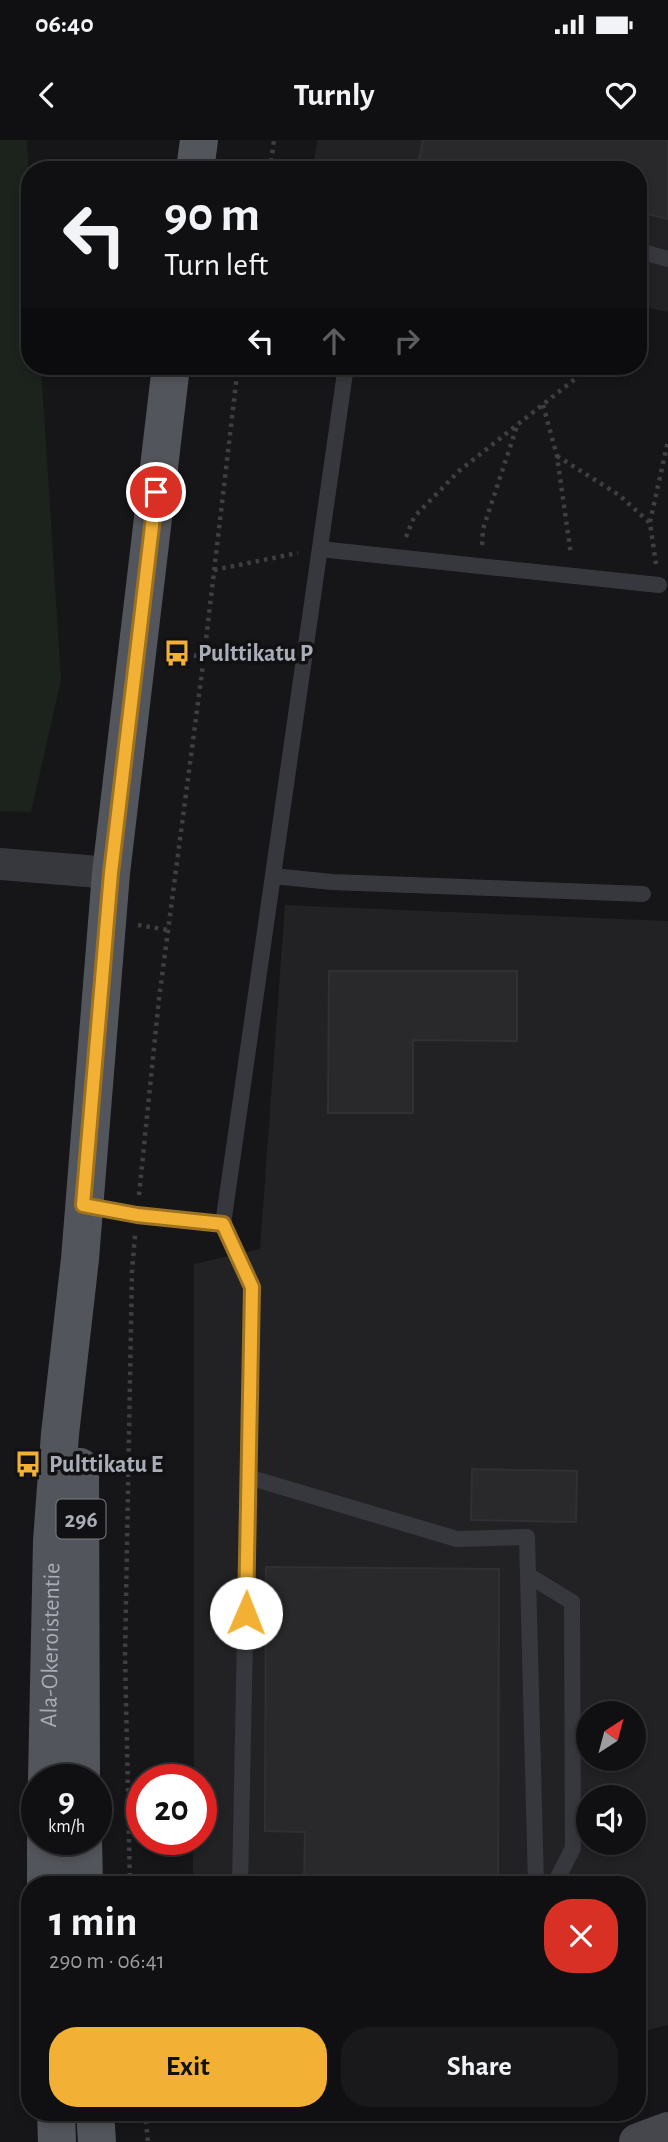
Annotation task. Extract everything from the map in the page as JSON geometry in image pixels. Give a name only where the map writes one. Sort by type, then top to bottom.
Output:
[{"type":"main road","points":[[196,161],[199,140]]},
{"type":"main road","name":"Ala-Okeroistentie","points":[[81,1764],[80,1259],[83,1205],[111,873],[170,375]]},
{"type":"main road","name":"Ala-Okeroistentie","points":[[47,1764],[52,1541],[60,1434],[80,1259]]},
{"type":"main road","points":[[46,1855],[46,1876]]},
{"type":"main road","points":[[83,1855],[84,1876]]},
{"type":"main road","points":[[56,2121],[57,2142]]},
{"type":"main road","points":[[96,2121],[97,2142]]},
{"type":"main road","points":[[638,2142],[668,2131]]},
{"type":"street","points":[[0,864],[111,873]]},
{"type":"lane","points":[[647,253],[668,259]]},
{"type":"lane","points":[[240,1876],[252,1287],[223,1224],[345,375]]},
{"type":"lane","points":[[320,549],[659,585]]},
{"type":"lane","points":[[273,876],[332,883],[643,894]]},
{"type":"lane","points":[[83,1205],[137,1215],[223,1224]]},
{"type":"lane","points":[[248,1477],[457,1539],[527,1537],[536,1876]]},
{"type":"lane","points":[[528,1576],[572,1602],[573,1848],[559,1876]]},
{"type":"path","points":[[271,161],[274,140]]},
{"type":"path","points":[[130,1876],[125,1655],[131,1271],[159,999],[204,657],[237,375]]},
{"type":"path","points":[[399,557],[414,517],[459,471],[578,375]]},
{"type":"path","points":[[543,405],[557,456],[571,549],[572,575]]},
{"type":"path","points":[[480,566],[483,529],[519,422]]},
{"type":"path","points":[[659,585],[650,523],[668,441]]},
{"type":"path","points":[[557,456],[619,495],[650,523]]},
{"type":"path","points":[[214,570],[320,549]]},
{"type":"path","points":[[177,653],[204,657]]},
{"type":"path","points":[[146,2121],[148,2142]]},
{"type":"shaded area","points":[[0,140],[27,140],[28,161],[21,161],[21,375],[42,375],[61,680],[31,812],[0,811]]},
{"type":"shaded area","points":[[318,140],[668,140],[668,312],[647,308],[647,161],[314,161]]},
{"type":"shaded area","points":[[285,905],[668,921],[668,2025],[646,2031],[646,1876],[193,1876],[193,1855],[217,1855],[217,1764],[194,1764],[194,1264],[260,1249]]},
{"type":"building","points":[[423,140],[668,140],[668,219],[647,214],[647,161],[419,160]]},
{"type":"building","points":[[329,971],[517,971],[517,1041],[413,1040],[413,1113],[328,1113]]},
{"type":"building","points":[[472,1469],[577,1471],[576,1522],[471,1520]]},
{"type":"building","points":[[266,1567],[499,1569],[498,1876],[304,1876],[305,1832],[265,1831]]},
{"type":"place","name":"Pulttikatu P","points":[[177,653]]},
{"type":"place","name":"Pulttikatu E","points":[[28,1464]]},
{"type":"route","points":[[156,492],[111,873],[83,1205],[137,1215],[223,1224],[252,1287],[246,1613]]}]
